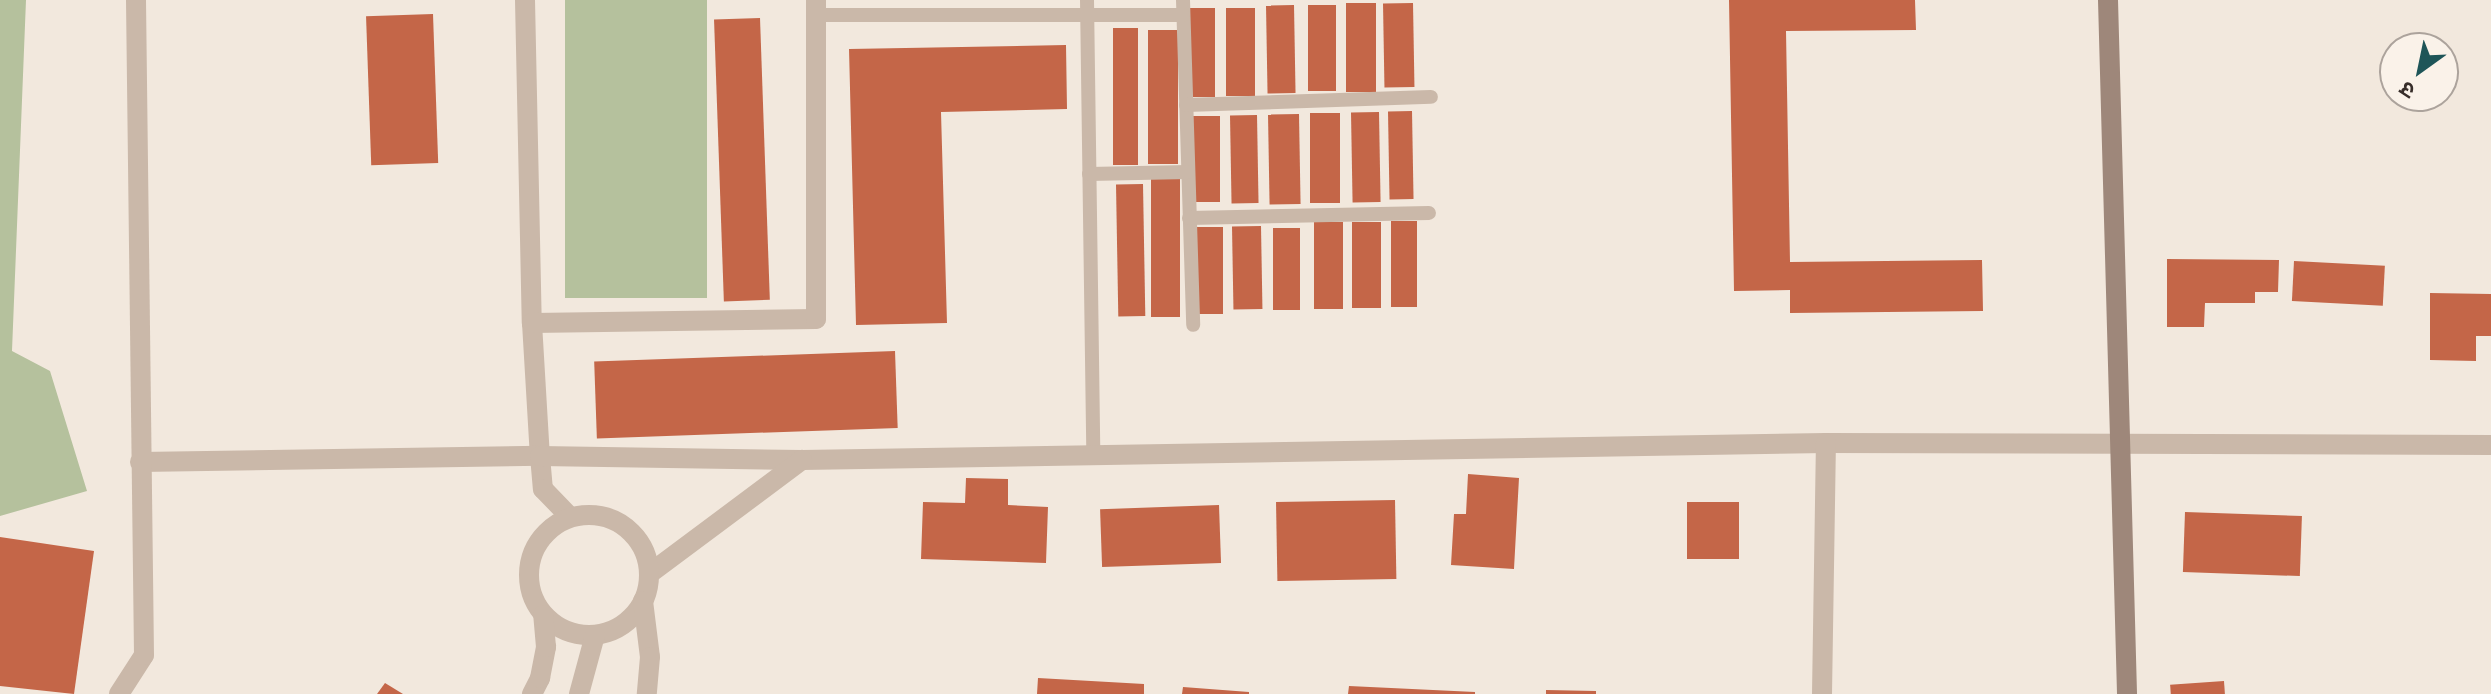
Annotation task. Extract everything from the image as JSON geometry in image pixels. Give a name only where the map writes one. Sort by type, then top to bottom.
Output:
[{"type":"main road","points":[[2108,0],[2127,694]]},
{"type":"street","points":[[119,694],[144,655],[136,0]]},
{"type":"street","points":[[525,0],[532,323],[540,456],[543,489],[570,517]]},
{"type":"street","points":[[532,323],[816,319],[816,7]]},
{"type":"street","points":[[140,462],[540,456],[802,460],[1826,443],[2491,445]]},
{"type":"street","points":[[1822,694],[1826,443]]},
{"type":"street","points":[[649,574],[802,460]]},
{"type":"street","points":[[532,694],[540,678],[546,647],[543,615],[530,588],[530,559],[538,540],[552,526],[570,517],[588,514],[607,517],[624,526],[637,539],[649,574],[643,601],[650,657],[647,694]]},
{"type":"street","points":[[543,615],[559,627],[577,634],[595,635],[615,629],[632,618],[643,601]]},
{"type":"street","points":[[579,694],[595,635]]},
{"type":"lane","points":[[1087,0],[1093,455]]},
{"type":"lane","points":[[816,7],[1087,17],[1183,8],[1193,325]]},
{"type":"lane","points":[[1186,105],[1431,97]]},
{"type":"lane","points":[[1089,174],[1188,172]]},
{"type":"lane","points":[[1189,218],[1429,213]]},
{"type":"green space","points":[[0,0],[26,0],[12,351],[50,371],[87,491],[0,516]]},
{"type":"green space","points":[[565,0],[707,0],[707,298],[565,298]]},
{"type":"building","points":[[1729,0],[1915,0],[1916,30],[1786,31],[1790,262],[1982,260],[1983,311],[1790,313],[1790,290],[1734,291]]},
{"type":"building","points":[[1346,3],[1376,3],[1376,92],[1346,92]]},
{"type":"building","points":[[1413,3],[1414,87],[1384,88],[1383,4]]},
{"type":"building","points":[[1266,5],[1294,5],[1296,93],[1268,93]]},
{"type":"building","points":[[1308,5],[1336,5],[1336,91],[1308,91]]},
{"type":"building","points":[[1188,8],[1215,8],[1215,97],[1188,97]]},
{"type":"building","points":[[1226,8],[1255,8],[1255,96],[1226,96]]},
{"type":"building","points":[[433,14],[438,163],[371,165],[366,16]]},
{"type":"building","points":[[760,18],[770,300],[724,301],[714,20]]},
{"type":"building","points":[[1113,28],[1138,28],[1138,165],[1113,165]]},
{"type":"building","points":[[1148,30],[1178,30],[1178,164],[1148,164]]},
{"type":"building","points":[[1066,45],[1067,109],[941,112],[947,323],[856,325],[849,49]]},
{"type":"building","points":[[1388,111],[1412,111],[1414,199],[1390,199]]},
{"type":"building","points":[[1351,112],[1379,112],[1381,202],[1353,202]]},
{"type":"building","points":[[1310,113],[1340,113],[1340,203],[1310,203]]},
{"type":"building","points":[[1299,114],[1301,204],[1270,205],[1268,115]]},
{"type":"building","points":[[1230,115],[1257,115],[1259,203],[1232,203]]},
{"type":"building","points":[[1191,116],[1220,116],[1220,202],[1191,202]]},
{"type":"building","points":[[1151,179],[1180,179],[1180,317],[1151,317]]},
{"type":"building","points":[[1116,184],[1143,184],[1145,316],[1118,316]]},
{"type":"building","points":[[1391,221],[1417,221],[1417,307],[1391,307]]},
{"type":"building","points":[[1314,222],[1343,222],[1343,309],[1314,309]]},
{"type":"building","points":[[1352,222],[1381,222],[1381,308],[1352,308]]},
{"type":"building","points":[[1261,226],[1262,309],[1233,309],[1232,227]]},
{"type":"building","points":[[1196,227],[1223,227],[1223,314],[1196,314]]},
{"type":"building","points":[[1273,228],[1300,228],[1300,310],[1273,310]]},
{"type":"building","points":[[2167,259],[2279,260],[2278,292],[2255,292],[2255,303],[2205,303],[2204,327],[2167,327]]},
{"type":"building","points":[[2294,261],[2385,266],[2383,306],[2292,301]]},
{"type":"building","points":[[2430,293],[2491,294],[2491,336],[2476,336],[2476,361],[2430,360]]},
{"type":"building","points":[[895,351],[898,428],[597,438],[594,362]]},
{"type":"building","points":[[1468,474],[1519,478],[1514,569],[1451,565],[1454,514],[1466,514]]},
{"type":"building","points":[[966,478],[1008,479],[1008,505],[1048,507],[1046,563],[921,559],[923,502],[965,503]]},
{"type":"building","points":[[1395,500],[1396,579],[1277,581],[1276,502]]},
{"type":"building","points":[[1687,502],[1739,502],[1739,559],[1687,559]]},
{"type":"building","points":[[1219,505],[1221,563],[1102,567],[1100,509]]},
{"type":"building","points":[[2185,512],[2302,516],[2300,576],[2183,572]]},
{"type":"building","points":[[0,537],[94,551],[74,694],[0,686]]},
{"type":"building","points":[[1038,678],[1144,684],[1144,694],[1037,694]]},
{"type":"building","points":[[2224,681],[2225,694],[2171,694],[2170,685]]},
{"type":"building","points":[[385,683],[403,694],[377,694]]},
{"type":"building","points":[[1349,686],[1475,692],[1475,694],[1348,694]]},
{"type":"building","points":[[1183,687],[1249,692],[1249,694],[1182,694]]},
{"type":"building","points":[[1546,690],[1596,691],[1596,694],[1546,694]]}]
